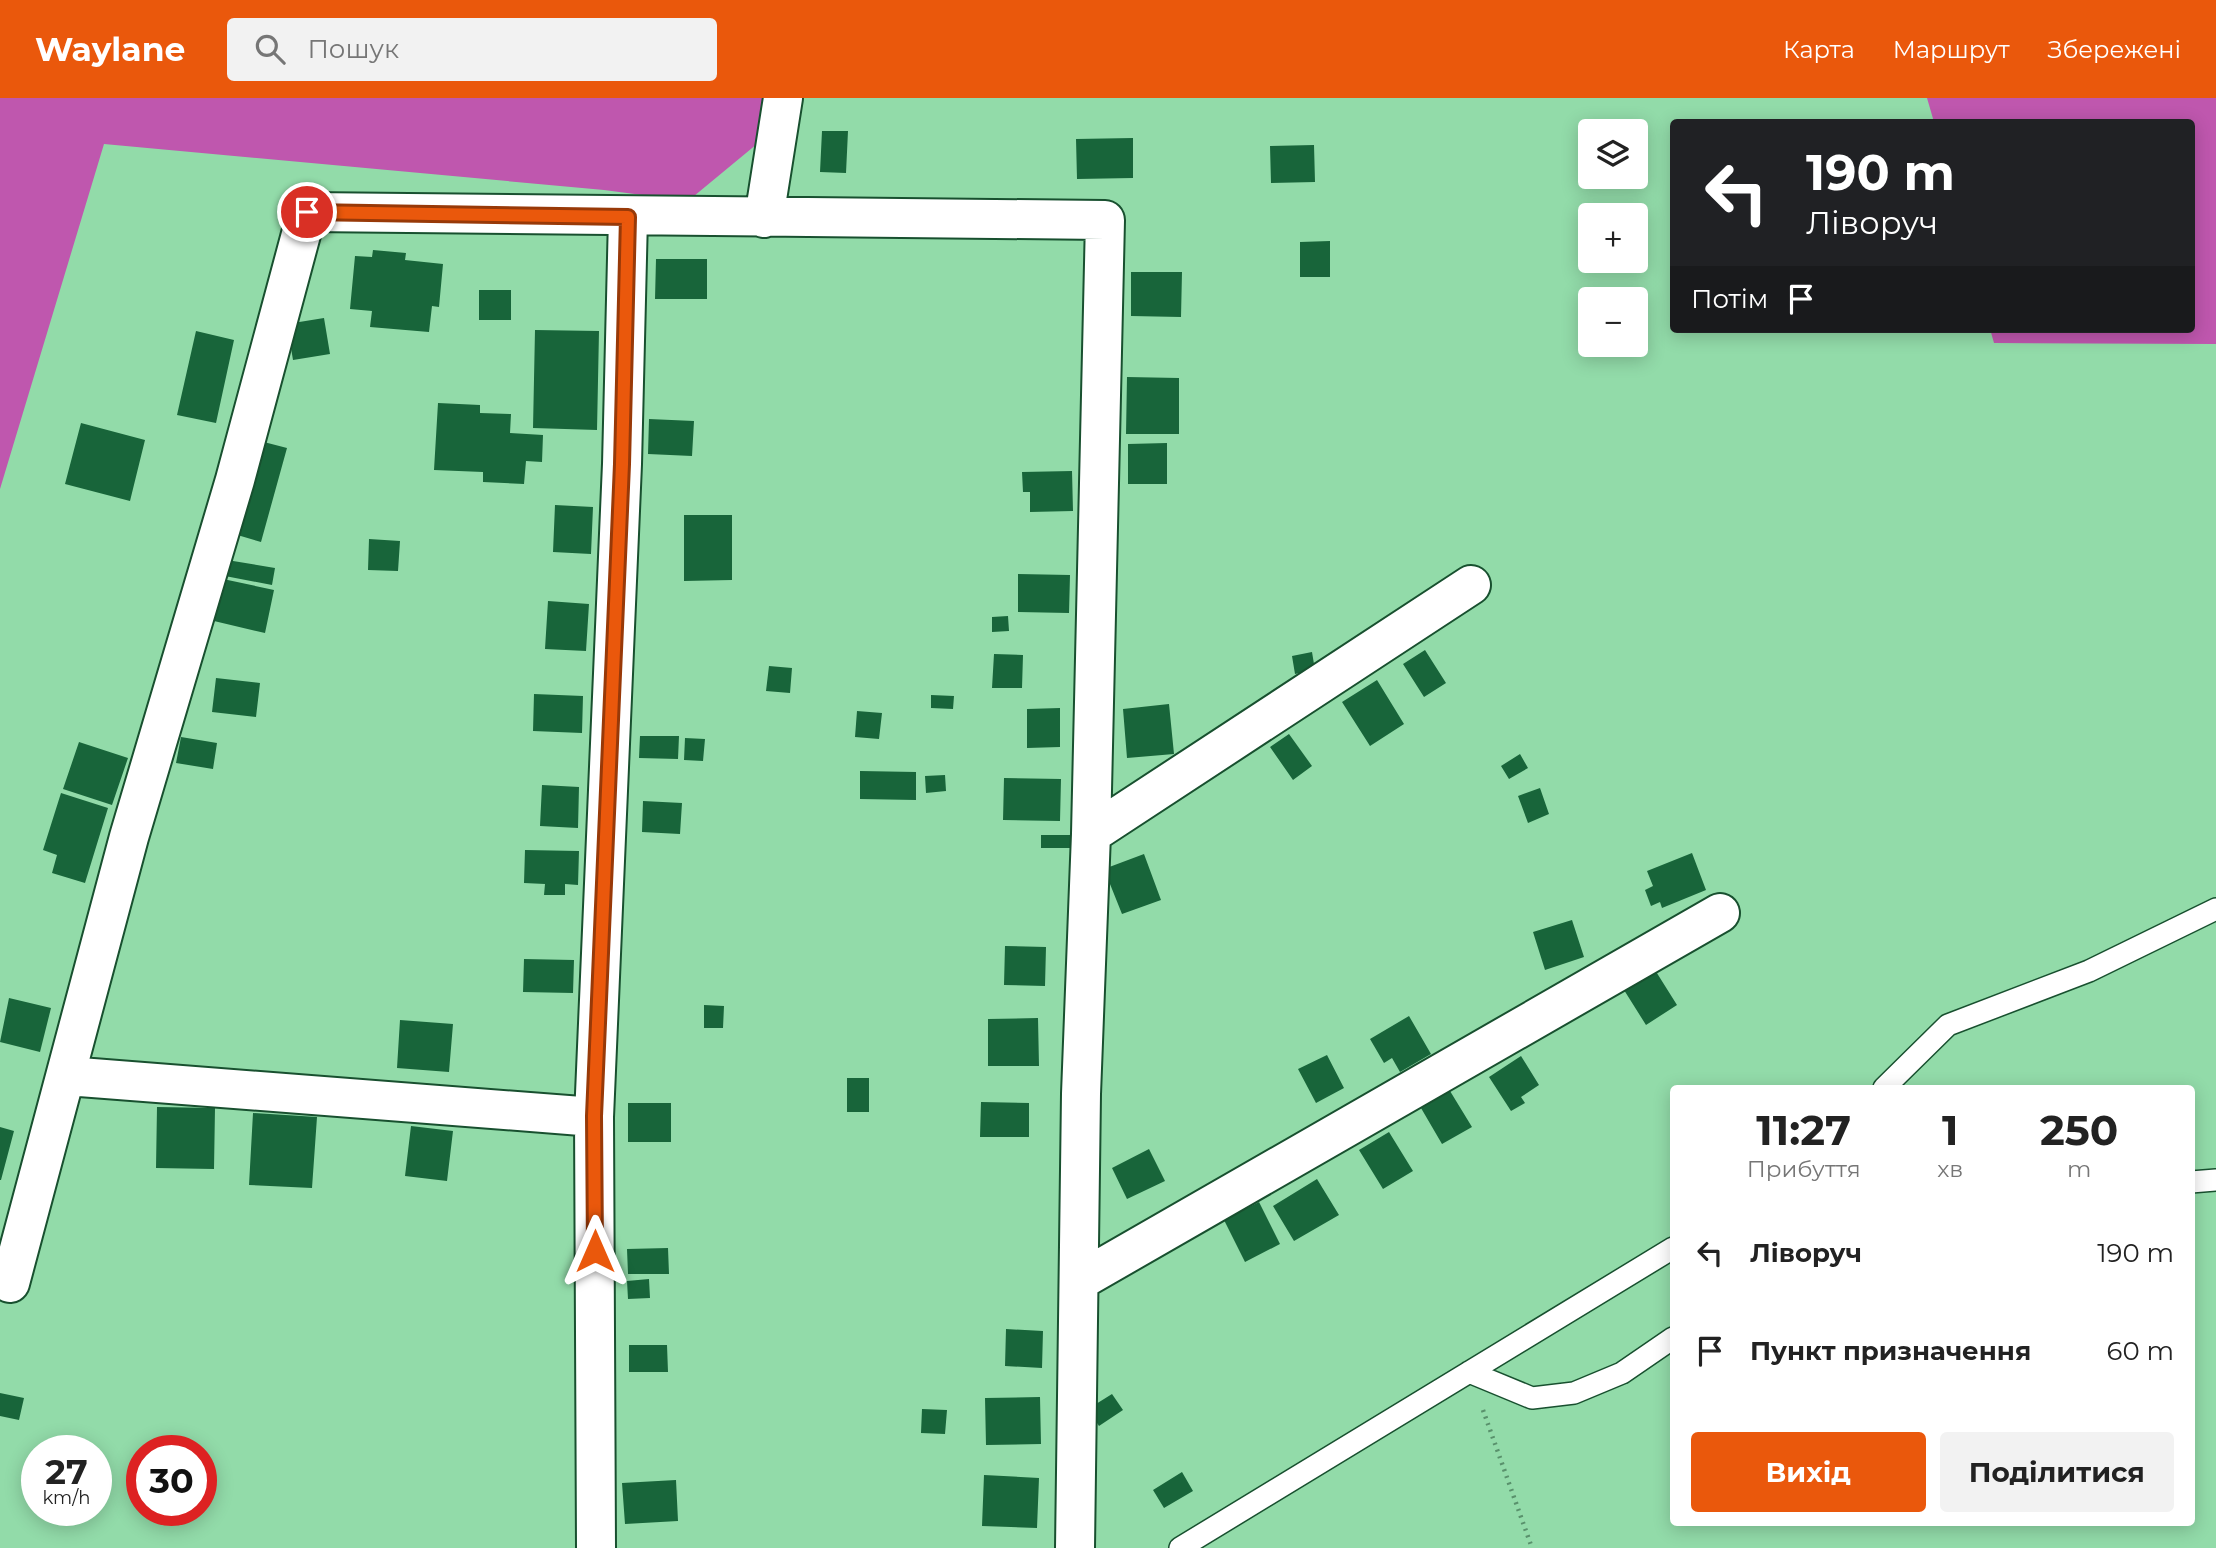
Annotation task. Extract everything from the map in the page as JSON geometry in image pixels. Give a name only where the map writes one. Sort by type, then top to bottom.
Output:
[{"type":"street","points":[[764,218],[783,98]]},
{"type":"street","points":[[10,1283],[129,837],[235,480],[307,212],[1105,220],[1091,834],[1081,1094],[1074,1548]]},
{"type":"street","points":[[596,1548],[594,1116],[622,464],[628,217]]},
{"type":"street","points":[[1091,834],[1471,585]]},
{"type":"street","points":[[1079,1281],[1720,914]]},
{"type":"street","points":[[67,1076],[594,1116]]},
{"type":"lane","points":[[1887,1085],[1948,1025],[2089,971],[2216,909]]},
{"type":"lane","points":[[2195,1182],[2216,1180]]},
{"type":"lane","points":[[1180,1548],[1670,1250]]},
{"type":"lane","points":[[1469,1372],[1532,1398],[1574,1392],[1622,1373],[1670,1340]]},
{"type":"path","points":[[1469,1372],[1532,1548]]},
{"type":"shaded area","points":[[0,98],[770,98],[763,139],[688,201],[604,190],[104,144],[0,489]]},
{"type":"shaded area","points":[[1927,98],[2216,98],[2216,344],[1994,343],[1991,333],[2195,333],[2195,119],[1933,119]]},
{"type":"building","points":[[822,131],[848,131],[846,173],[820,172]]},
{"type":"building","points":[[1133,138],[1133,178],[1077,179],[1076,139]]},
{"type":"building","points":[[1314,145],[1315,182],[1271,183],[1270,146]]},
{"type":"building","points":[[1330,241],[1330,277],[1300,277],[1300,242]]},
{"type":"building","points":[[373,250],[406,253],[405,260],[443,264],[439,307],[432,306],[429,332],[370,327],[372,311],[350,309],[355,256],[372,257]]},
{"type":"building","points":[[656,259],[707,259],[707,299],[655,299]]},
{"type":"building","points":[[1131,272],[1182,272],[1181,317],[1131,316]]},
{"type":"building","points":[[479,290],[511,290],[511,320],[479,320]]},
{"type":"building","points":[[324,318],[330,354],[293,360],[287,324]]},
{"type":"building","points":[[535,330],[599,331],[597,430],[533,428]]},
{"type":"building","points":[[196,331],[234,340],[216,423],[177,415]]},
{"type":"building","points":[[1127,377],[1179,378],[1179,434],[1126,434]]},
{"type":"building","points":[[438,403],[480,405],[480,413],[511,414],[510,433],[543,435],[542,462],[526,461],[524,484],[483,482],[483,472],[434,470]]},
{"type":"building","points":[[649,419],[694,421],[692,456],[648,454]]},
{"type":"building","points":[[81,423],[145,440],[130,501],[65,484]]},
{"type":"building","points":[[260,441],[287,448],[261,542],[234,534]]},
{"type":"building","points":[[1167,443],[1167,484],[1128,484],[1128,444]]},
{"type":"building","points":[[1072,471],[1073,511],[1030,512],[1030,492],[1023,492],[1022,472]]},
{"type":"building","points":[[555,505],[593,507],[591,554],[553,552]]},
{"type":"building","points":[[684,515],[732,515],[732,580],[684,581]]},
{"type":"building","points":[[369,539],[400,541],[398,571],[368,570]]},
{"type":"building","points":[[227,560],[275,568],[272,585],[225,576]]},
{"type":"building","points":[[1018,574],[1070,575],[1069,613],[1018,612]]},
{"type":"building","points":[[223,579],[274,590],[265,633],[214,621]]},
{"type":"building","points":[[548,601],[589,604],[586,651],[545,649]]},
{"type":"building","points":[[1008,616],[1009,631],[992,632],[992,617]]},
{"type":"building","points":[[1425,650],[1446,683],[1424,697],[1403,664]]},
{"type":"building","points":[[1312,652],[1315,670],[1295,674],[1292,656]]},
{"type":"building","points":[[994,654],[1023,655],[1022,688],[992,688]]},
{"type":"building","points":[[769,666],[792,668],[790,693],[766,691]]},
{"type":"building","points":[[216,678],[260,683],[256,717],[212,712]]},
{"type":"building","points":[[1377,680],[1404,724],[1370,746],[1342,702]]},
{"type":"building","points":[[534,694],[583,696],[582,733],[533,731]]},
{"type":"building","points":[[931,695],[954,696],[953,709],[931,708]]},
{"type":"building","points":[[1169,704],[1174,754],[1127,758],[1123,709]]},
{"type":"building","points":[[1060,708],[1060,747],[1027,748],[1027,709]]},
{"type":"building","points":[[857,711],[882,713],[879,739],[855,737]]},
{"type":"building","points":[[1289,734],[1312,766],[1293,780],[1270,747]]},
{"type":"building","points":[[640,736],[679,736],[678,759],[639,758]]},
{"type":"building","points":[[181,737],[217,743],[213,769],[176,763]]},
{"type":"building","points":[[685,738],[705,739],[703,761],[684,760]]},
{"type":"building","points":[[79,742],[128,758],[112,805],[63,789]]},
{"type":"building","points":[[1520,754],[1528,768],[1509,779],[1501,766]]},
{"type":"building","points":[[860,771],[916,772],[916,800],[860,799]]},
{"type":"building","points":[[945,775],[946,791],[926,793],[925,776]]},
{"type":"building","points":[[1004,778],[1061,779],[1060,821],[1003,820]]},
{"type":"building","points":[[542,785],[579,787],[578,828],[540,826]]},
{"type":"building","points":[[1540,788],[1549,814],[1528,823],[1518,796]]},
{"type":"building","points":[[61,793],[108,808],[85,883],[52,873],[57,855],[43,850]]},
{"type":"building","points":[[643,801],[682,803],[680,834],[642,832]]},
{"type":"building","points":[[1041,835],[1076,835],[1076,848],[1041,848]]},
{"type":"building","points":[[525,850],[579,851],[578,885],[565,884],[565,895],[544,895],[545,884],[524,883]]},
{"type":"building","points":[[1692,853],[1706,890],[1662,908],[1660,902],[1651,906],[1645,890],[1653,886],[1647,871]]},
{"type":"building","points":[[1144,854],[1161,900],[1122,914],[1104,869]]},
{"type":"building","points":[[1572,920],[1584,957],[1545,970],[1533,932]]},
{"type":"building","points":[[1005,946],[1046,947],[1045,986],[1004,985]]},
{"type":"building","points":[[524,959],[574,960],[573,993],[523,992]]},
{"type":"building","points":[[1655,970],[1677,1005],[1646,1025],[1624,990]]},
{"type":"building","points":[[9,998],[51,1008],[40,1052],[0,1042]]},
{"type":"building","points":[[704,1005],[724,1006],[723,1028],[704,1028]]},
{"type":"building","points":[[1409,1016],[1431,1054],[1400,1072],[1392,1058],[1384,1063],[1370,1039]]},
{"type":"building","points":[[1038,1018],[1039,1066],[988,1066],[988,1019]]},
{"type":"building","points":[[400,1020],[453,1024],[449,1072],[397,1068]]},
{"type":"building","points":[[1327,1055],[1344,1088],[1316,1103],[1298,1069]]},
{"type":"building","points":[[1521,1056],[1539,1085],[1521,1097],[1525,1103],[1511,1111],[1489,1077]]},
{"type":"building","points":[[847,1078],[869,1078],[869,1112],[847,1112]]},
{"type":"building","points":[[1450,1091],[1472,1127],[1442,1144],[1421,1108]]},
{"type":"building","points":[[981,1102],[1029,1103],[1029,1137],[980,1137]]},
{"type":"building","points":[[628,1103],[671,1103],[671,1142],[628,1142]]},
{"type":"building","points":[[157,1107],[215,1108],[214,1169],[156,1168]]},
{"type":"building","points":[[253,1113],[317,1117],[312,1188],[249,1185]]},
{"type":"building","points":[[411,1126],[453,1131],[447,1181],[405,1176]]},
{"type":"building","points":[[0,1127],[14,1131],[1,1180],[0,1180]]},
{"type":"building","points":[[1389,1132],[1413,1171],[1383,1189],[1359,1150]]},
{"type":"building","points":[[1149,1149],[1165,1181],[1127,1199],[1112,1168]]},
{"type":"building","points":[[1317,1179],[1339,1215],[1294,1241],[1273,1206]]},
{"type":"building","points":[[1259,1202],[1280,1244],[1245,1262],[1224,1220]]},
{"type":"building","points":[[668,1248],[669,1274],[628,1274],[627,1249]]},
{"type":"building","points":[[649,1279],[650,1298],[628,1299],[627,1281]]},
{"type":"building","points":[[1006,1329],[1043,1331],[1042,1368],[1005,1366]]},
{"type":"building","points":[[629,1345],[667,1345],[668,1372],[629,1372]]},
{"type":"building","points":[[0,1393],[24,1398],[19,1420],[0,1416]]},
{"type":"building","points":[[1112,1394],[1123,1410],[1099,1426],[1088,1409]]},
{"type":"building","points":[[1040,1397],[1041,1444],[986,1445],[985,1398]]},
{"type":"building","points":[[922,1409],[947,1410],[945,1434],[921,1433]]},
{"type":"building","points":[[1182,1472],[1193,1491],[1164,1508],[1153,1490]]},
{"type":"building","points":[[984,1475],[1039,1478],[1037,1528],[982,1526]]},
{"type":"building","points":[[676,1480],[678,1521],[625,1524],[622,1483]]},
{"type":"route","points":[[307,212],[628,217],[622,464],[594,1116],[595,1251]]}]
